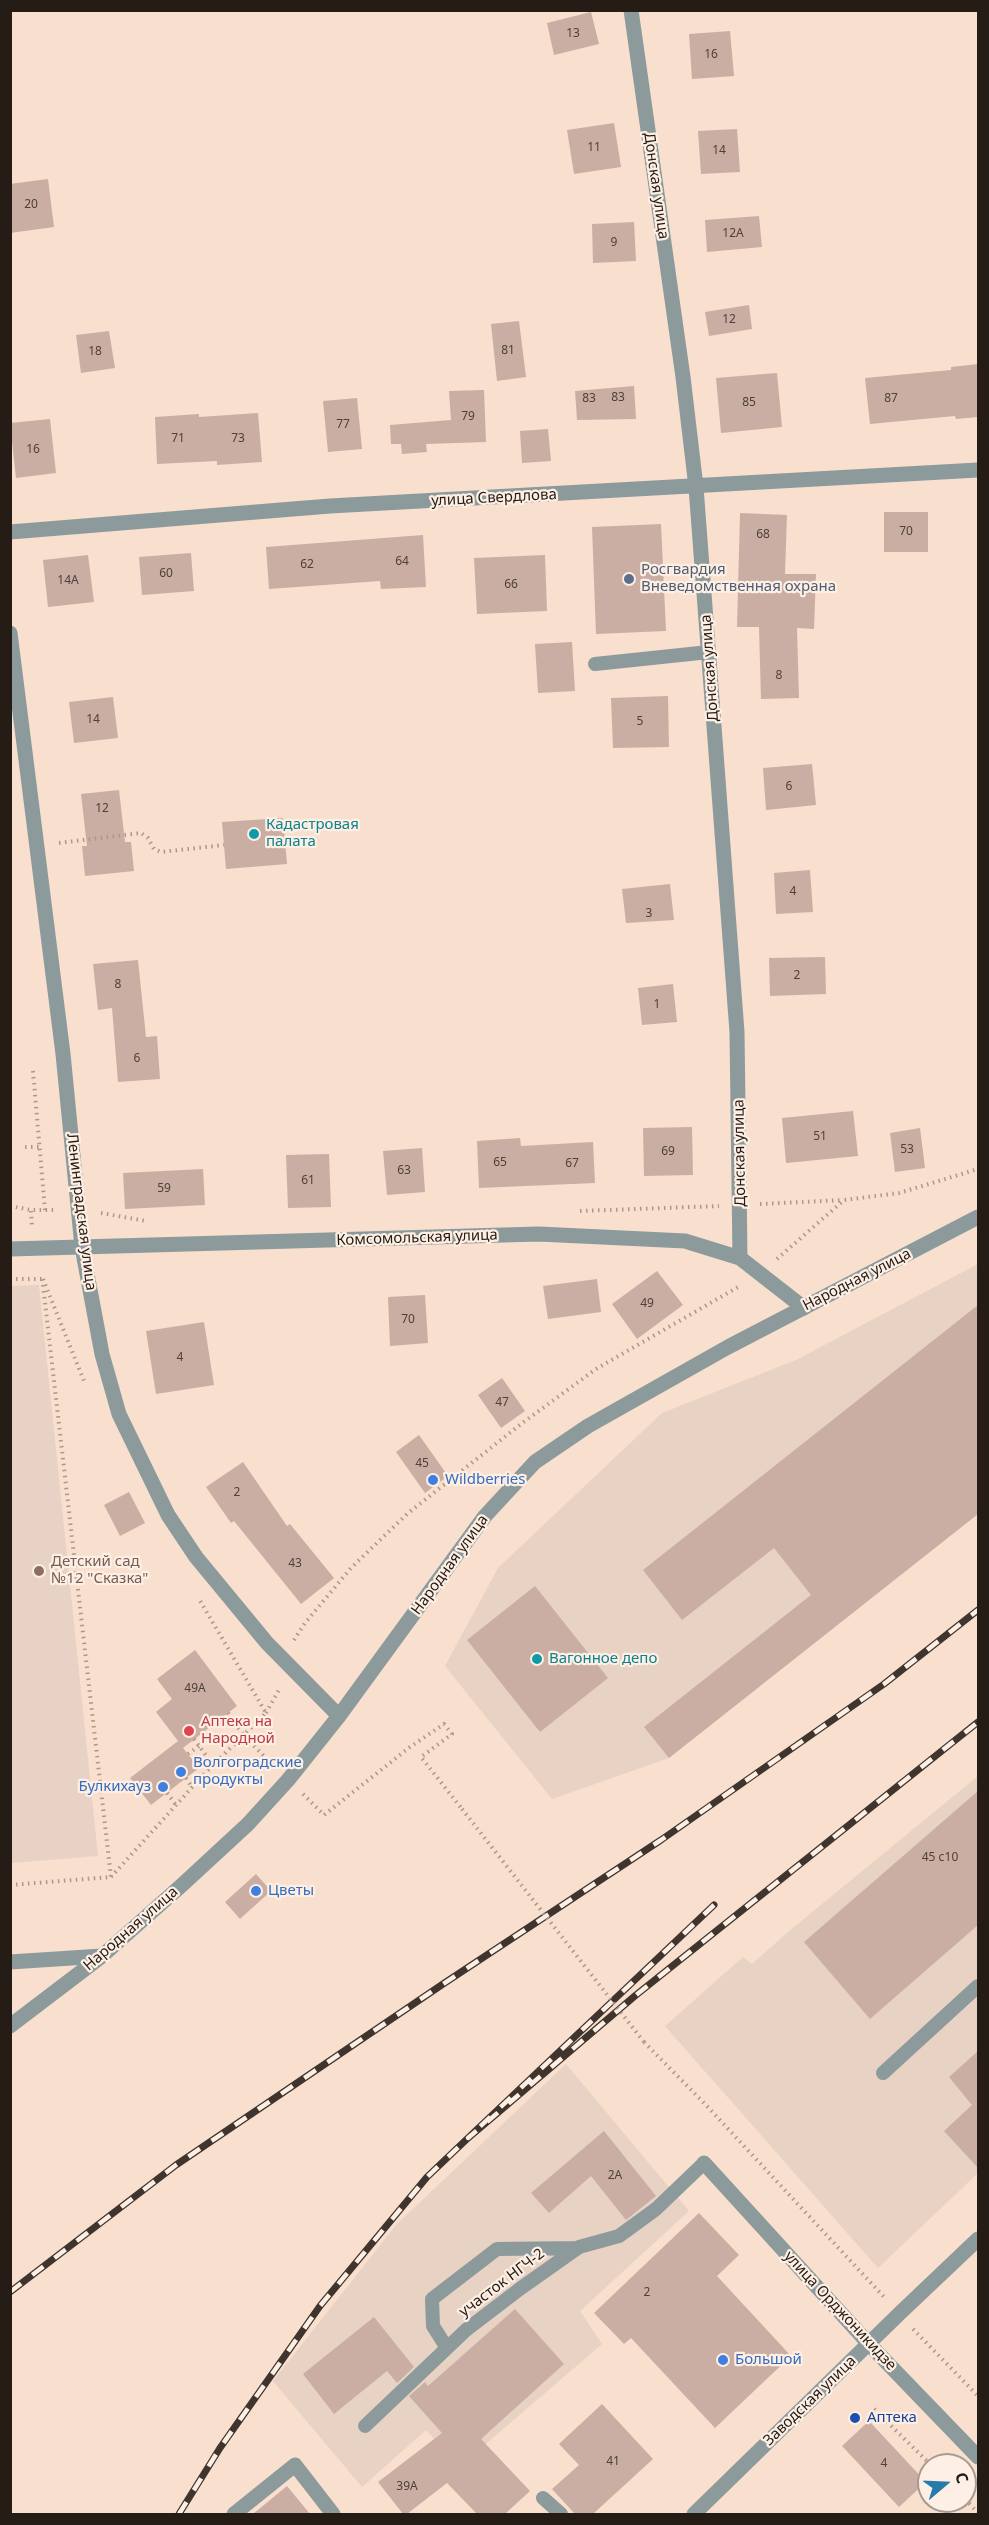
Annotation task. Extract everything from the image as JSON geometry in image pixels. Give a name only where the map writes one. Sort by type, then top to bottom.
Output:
[{"type":"street","name":"Донская улица","points":[[631,10],[683,377],[696,487],[737,1032],[740,1258]]},
{"type":"street","name":"улица Свердлова","points":[[10,532],[330,506],[978,470]]},
{"type":"street","name":"Ленинградская улица","points":[[10,633],[63,1054],[82,1247],[102,1354],[119,1414],[168,1515],[196,1557],[267,1643],[339,1716]]},
{"type":"street","name":"Народная улица","points":[[10,2026],[102,1956],[248,1824],[288,1780],[339,1716],[485,1516],[536,1462],[598,1420],[728,1347],[978,1217]]},
{"type":"street","name":"Комсомольская улица","points":[[10,1249],[539,1234],[685,1241],[740,1258],[804,1308]]},
{"type":"street","points":[[10,1962],[102,1956]]},
{"type":"street","name":"улица Орджоникидзе","points":[[704,2163],[869,2344],[978,2457]]},
{"type":"street","name":"Заводская улица","points":[[694,2514],[978,2239]]},
{"type":"street","points":[[234,2514],[295,2464],[333,2514]]},
{"type":"lane","points":[[595,664],[709,652]]},
{"type":"lane","points":[[883,2073],[978,1986]]},
{"type":"lane","name":"участок НГЧ-2","points":[[447,2348],[433,2326],[432,2299],[497,2248],[579,2247],[619,2236],[656,2209],[704,2163]]},
{"type":"lane","name":"участок НГЧ-2","points":[[365,2426],[466,2330],[579,2247]]},
{"type":"lane","points":[[543,2498],[561,2514]]},
{"type":"path","points":[[37,846],[141,833],[148,838],[154,849],[161,852],[224,845]]},
{"type":"path","points":[[33,1071],[45,1210]]},
{"type":"path","points":[[26,1147],[39,1147]]},
{"type":"path","points":[[10,1279],[43,1279],[111,1877]]},
{"type":"path","points":[[228,1713],[244,1736],[324,1815],[410,1747],[444,1724],[452,1734],[421,1757],[644,2042],[705,2104],[978,2396]]},
{"type":"path","points":[[10,1885],[111,1877],[192,1787],[244,1736]]},
{"type":"path","points":[[194,1739],[213,1765]]},
{"type":"path","points":[[188,1754],[199,1746]]},
{"type":"path","points":[[186,1778],[192,1787]]},
{"type":"path","points":[[167,1793],[176,1805]]},
{"type":"path","points":[[874,2409],[919,2453]]},
{"type":"shaded area","points":[[978,1264],[978,1514],[669,1758],[552,1799],[445,1666],[498,1568],[662,1413],[796,1360]]},
{"type":"shaded area","name":"Детский сад №12 \"Сказка\"","points":[[39,1285],[98,1856],[11,1863],[11,1286]]},
{"type":"shaded area","points":[[978,1776],[978,2173],[878,2268],[665,2026],[743,1957],[752,1964]]},
{"type":"shaded area","points":[[566,2064],[689,2211],[580,2311],[602,2344],[459,2467],[426,2430],[362,2487],[273,2381],[396,2225]]},
{"type":"building","points":[[591,12],[599,44],[554,55],[547,23]]},
{"type":"building","points":[[730,31],[734,76],[692,79],[689,34]]},
{"type":"building","points":[[614,123],[621,167],[574,174],[567,130]]},
{"type":"building","points":[[737,129],[740,172],[701,174],[698,131]]},
{"type":"building","points":[[48,179],[54,227],[10,233],[10,184]]},
{"type":"building","points":[[759,216],[762,247],[707,252],[705,220]]},
{"type":"building","points":[[634,222],[636,261],[593,263],[592,224]]},
{"type":"building","points":[[749,305],[752,329],[709,336],[705,312]]},
{"type":"building","points":[[519,321],[526,377],[497,381],[491,324]]},
{"type":"building","points":[[109,331],[115,368],[81,373],[76,335]]},
{"type":"building","points":[[978,364],[978,417],[956,419],[955,416],[870,424],[865,378],[951,370],[951,367]]},
{"type":"building","points":[[777,373],[782,427],[721,433],[716,378]]},
{"type":"building","points":[[634,386],[636,419],[577,420],[575,391]]},
{"type":"building","points":[[484,390],[486,442],[426,444],[427,452],[402,454],[401,444],[391,444],[390,425],[451,420],[449,391]]},
{"type":"building","points":[[357,398],[362,449],[328,452],[323,401]]},
{"type":"building","points":[[258,413],[262,462],[217,465],[217,461],[157,464],[155,417]]},
{"type":"building","points":[[50,419],[56,473],[16,478],[10,423]]},
{"type":"building","points":[[548,429],[551,461],[522,463],[520,431]]},
{"type":"building","points":[[884,512],[928,512],[928,552],[884,552]]},
{"type":"building","points":[[740,513],[787,515],[785,574],[816,574],[814,629],[797,628],[799,698],[761,699],[759,627],[737,627]]},
{"type":"building","name":"Росгвардия Вневедомственная охрана","points":[[661,524],[666,631],[596,634],[592,527]]},
{"type":"building","points":[[423,535],[426,587],[381,589],[380,581],[269,589],[266,547]]},
{"type":"building","points":[[191,553],[194,591],[142,595],[139,557]]},
{"type":"building","points":[[88,555],[94,602],[48,607],[43,560]]},
{"type":"building","points":[[545,555],[547,611],[477,614],[474,558]]},
{"type":"building","points":[[572,642],[575,691],[538,693],[535,644]]},
{"type":"building","points":[[668,696],[669,747],[613,748],[611,698]]},
{"type":"building","points":[[113,697],[118,738],[74,743],[69,702]]},
{"type":"building","points":[[812,764],[816,805],[766,810],[763,768]]},
{"type":"building","points":[[119,790],[125,842],[131,842],[134,871],[85,876],[82,846],[87,846],[81,794]]},
{"type":"building","name":"Кадастровая палата","points":[[283,818],[287,864],[226,869],[222,822]]},
{"type":"building","points":[[810,870],[813,912],[776,914],[774,873]]},
{"type":"building","points":[[670,884],[674,920],[626,923],[622,889]]},
{"type":"building","points":[[825,957],[826,994],[770,996],[769,958]]},
{"type":"building","points":[[138,960],[146,1037],[157,1036],[160,1079],[118,1082],[112,1008],[98,1010],[93,964]]},
{"type":"building","points":[[673,984],[677,1022],[642,1025],[638,988]]},
{"type":"building","points":[[853,1111],[858,1156],[786,1163],[782,1118]]},
{"type":"building","points":[[692,1127],[693,1175],[644,1176],[643,1128]]},
{"type":"building","points":[[920,1128],[925,1168],[895,1172],[890,1133]]},
{"type":"building","points":[[520,1138],[521,1146],[593,1142],[595,1183],[479,1188],[477,1141]]},
{"type":"building","points":[[422,1148],[425,1192],[387,1195],[383,1151]]},
{"type":"building","points":[[329,1154],[331,1207],[288,1208],[286,1155]]},
{"type":"building","points":[[203,1169],[205,1205],[125,1209],[123,1173]]},
{"type":"building","points":[[657,1271],[683,1305],[637,1339],[612,1304]]},
{"type":"building","points":[[597,1279],[601,1312],[548,1319],[543,1286]]},
{"type":"building","points":[[425,1295],[428,1343],[390,1346],[388,1297]]},
{"type":"building","points":[[978,1305],[978,1514],[669,1758],[644,1727],[811,1595],[774,1548],[682,1620],[643,1570]]},
{"type":"building","points":[[204,1322],[214,1385],[156,1394],[146,1331]]},
{"type":"building","points":[[502,1378],[525,1411],[501,1428],[478,1395]]},
{"type":"building","points":[[419,1435],[448,1476],[425,1493],[396,1452]]},
{"type":"building","points":[[243,1462],[287,1526],[290,1524],[334,1578],[301,1604],[234,1521],[231,1523],[206,1487]]},
{"type":"building","points":[[129,1492],[145,1523],[120,1536],[104,1505]]},
{"type":"building","name":"Вагонное депо","points":[[535,1586],[608,1678],[540,1732],[467,1640]]},
{"type":"building","points":[[195,1650],[237,1706],[183,1748],[199,1768],[151,1805],[130,1778],[178,1741],[156,1712],[172,1699],[157,1679]]},
{"type":"building","points":[[978,1791],[978,1925],[870,2019],[804,1942]]},
{"type":"building","points":[[256,1874],[271,1891],[240,1919],[225,1902]]},
{"type":"building","points":[[978,2051],[978,2168],[944,2131],[972,2105],[949,2077]]},
{"type":"building","points":[[604,2131],[656,2196],[626,2220],[591,2176],[549,2213],[531,2193]]},
{"type":"building","points":[[699,2213],[739,2255],[717,2276],[791,2356],[715,2428],[631,2338],[624,2344],[594,2313]]},
{"type":"building","points":[[515,2309],[564,2364],[481,2439],[530,2491],[505,2514],[477,2514],[447,2483],[407,2514],[403,2514],[378,2482],[442,2433],[409,2396],[425,2382],[428,2386]]},
{"type":"building","points":[[374,2317],[414,2367],[397,2383],[387,2371],[334,2414],[303,2374]]},
{"type":"building","points":[[602,2404],[653,2459],[593,2514],[575,2514],[552,2489],[579,2465],[559,2444]]},
{"type":"building","points":[[869,2421],[917,2472],[917,2490],[899,2507],[842,2446]]},
{"type":"building","points":[[287,2486],[310,2514],[253,2514]]},
{"type":"railway","points":[[10,2292],[176,2165],[661,1840],[884,1684],[978,1610]]},
{"type":"railway","points":[[714,1905],[468,2138],[636,1995],[978,1722]]},
{"type":"railway","points":[[179,2514],[220,2448],[320,2306],[427,2177],[468,2138]]},
{"type":"place","name":"Росгвардия Вневедомственная охрана","points":[[629,579]]},
{"type":"place","name":"Кадастровая палата","points":[[254,834]]},
{"type":"place","name":"Wildberries","points":[[433,1480]]},
{"type":"place","name":"Детский сад №12 \"Сказка\"","points":[[39,1571]]},
{"type":"place","name":"Вагонное депо","points":[[537,1659]]},
{"type":"place","name":"Аптека на Народной","points":[[189,1731]]},
{"type":"place","name":"Волгоградские продукты","points":[[181,1772]]},
{"type":"place","name":"Булкихауз","points":[[163,1787]]},
{"type":"place","name":"Цветы","points":[[256,1891]]},
{"type":"place","name":"Большой","points":[[723,2360]]},
{"type":"place","name":"Аптека","points":[[855,2418]]}]
